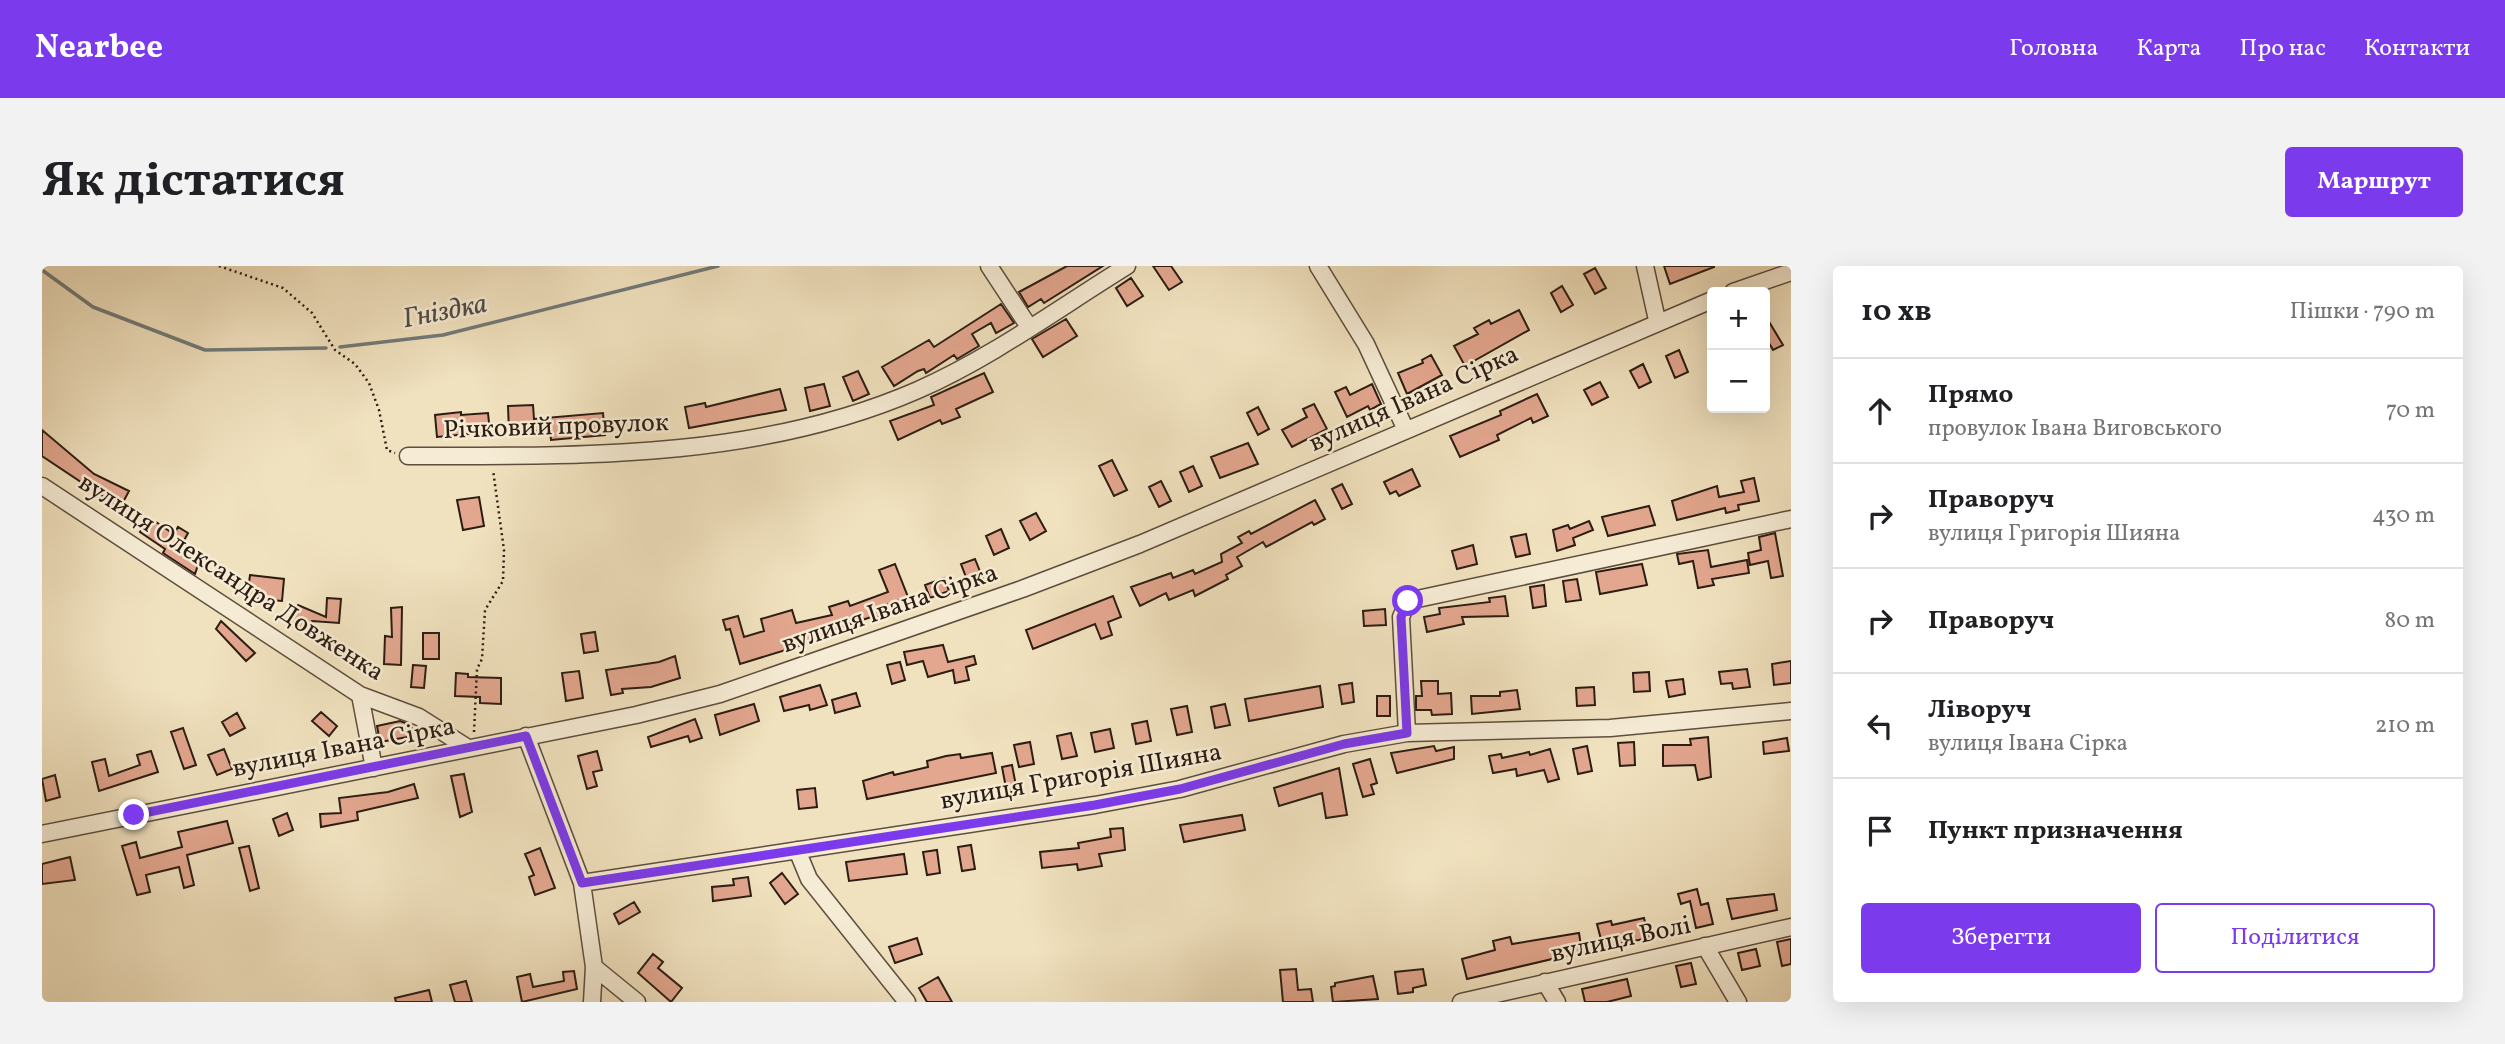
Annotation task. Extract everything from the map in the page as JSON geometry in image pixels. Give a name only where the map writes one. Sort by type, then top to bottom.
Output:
[{"type":"street","points":[[989,266],[1028,327]]},
{"type":"street","name":"Річковий провулок","points":[[408,456],[614,455],[679,448],[817,423],[865,410],[919,389],[1028,327],[1127,266]]},
{"type":"street","points":[[1318,266],[1366,344],[1405,428]]},
{"type":"street","points":[[1645,266],[1657,320]]},
{"type":"street","points":[[1748,287],[1791,272]]},
{"type":"street","name":"вулиця Івана Сірка","points":[[42,834],[636,715],[720,694],[1140,544],[1657,320],[1707,302]]},
{"type":"street","name":"вулиця Олександра Довженка","points":[[42,486],[360,695],[419,717],[470,747]]},
{"type":"street","points":[[1407,733],[1401,617],[1408,601],[1791,519]]},
{"type":"street","points":[[360,695],[374,768]]},
{"type":"street","name":"вулиця Григорія Шияна","points":[[582,883],[1180,789],[1344,744],[1407,733],[1610,728],[1791,711]]},
{"type":"street","points":[[526,736],[582,883],[594,967],[592,1002]]},
{"type":"street","points":[[797,850],[809,880],[907,1002]]},
{"type":"street","name":"вулиця Волі","points":[[1461,1002],[1791,927]]},
{"type":"street","points":[[1704,946],[1738,1002]]},
{"type":"street","points":[[594,967],[637,1002]]},
{"type":"street","points":[[1545,982],[1557,1002]]},
{"type":"path","points":[[219,266],[283,288],[313,313],[335,350],[355,364],[369,383],[379,410],[387,450],[408,456]]},
{"type":"path","points":[[470,747],[477,669],[482,659],[485,610],[503,580],[504,550],[491,456]]},
{"type":"building","points":[[1067,266],[1103,266],[1044,303],[1041,299],[1028,307],[1019,292]]},
{"type":"building","points":[[1153,266],[1171,266],[1182,282],[1169,290]]},
{"type":"building","points":[[1664,266],[1714,266],[1714,267],[1670,284]]},
{"type":"building","points":[[1595,268],[1606,288],[1595,294],[1584,274]]},
{"type":"building","points":[[1131,278],[1143,296],[1127,306],[1116,288]]},
{"type":"building","points":[[1562,286],[1573,305],[1561,312],[1551,293]]},
{"type":"building","points":[[1001,304],[1014,323],[996,333],[991,323],[972,334],[979,346],[957,359],[954,355],[926,373],[924,369],[918,371],[894,386],[882,367],[929,340],[934,347]]},
{"type":"building","points":[[1519,310],[1529,330],[1465,366],[1454,346],[1478,334],[1474,328],[1489,320],[1491,324]]},
{"type":"building","points":[[1066,319],[1077,336],[1043,357],[1032,339]]},
{"type":"building","points":[[1770,323],[1783,345],[1773,350],[1770,345]]},
{"type":"building","points":[[1679,350],[1688,372],[1675,378],[1666,356]]},
{"type":"building","points":[[1431,355],[1442,375],[1407,394],[1398,373],[1423,363],[1422,360]]},
{"type":"building","points":[[1643,364],[1651,382],[1639,388],[1630,371]]},
{"type":"building","points":[[858,371],[869,394],[853,401],[843,377]]},
{"type":"building","points":[[984,373],[993,392],[956,409],[960,417],[942,424],[940,420],[898,440],[890,421],[934,405],[931,397]]},
{"type":"building","points":[[1600,382],[1608,397],[1592,405],[1584,390]]},
{"type":"building","points":[[824,384],[830,406],[810,411],[805,388]]},
{"type":"building","points":[[1372,384],[1381,404],[1370,410],[1368,406],[1347,417],[1335,392],[1346,387],[1350,395]]},
{"type":"building","points":[[780,389],[786,410],[689,428],[685,407],[705,403],[706,407]]},
{"type":"building","points":[[1537,394],[1548,416],[1533,423],[1531,418],[1497,435],[1499,440],[1460,457],[1450,436],[1501,415],[1500,411]]},
{"type":"building","points":[[1314,404],[1327,429],[1292,447],[1282,430],[1307,417],[1303,409]]},
{"type":"building","points":[[533,405],[534,419],[603,413],[605,435],[551,440],[550,430],[509,432],[508,406]]},
{"type":"building","points":[[1258,407],[1269,429],[1258,435],[1247,413]]},
{"type":"building","points":[[461,412],[461,415],[488,413],[490,432],[437,437],[435,415]]},
{"type":"building","points":[[42,430],[94,474],[129,491],[120,508],[42,456]]},
{"type":"building","points":[[1248,443],[1258,464],[1220,478],[1211,457]]},
{"type":"building","points":[[1112,460],[1127,490],[1114,496],[1099,466]]},
{"type":"building","points":[[1193,466],[1202,486],[1189,492],[1180,472]]},
{"type":"building","points":[[1412,469],[1420,486],[1399,496],[1396,491],[1390,494],[1384,482]]},
{"type":"building","points":[[1754,478],[1759,501],[1738,505],[1739,510],[1726,513],[1725,508],[1677,520],[1672,501],[1717,486],[1719,497],[1744,492],[1741,481]]},
{"type":"building","points":[[1161,481],[1171,501],[1159,507],[1149,487]]},
{"type":"building","points":[[1342,484],[1352,504],[1342,509],[1332,489]]},
{"type":"building","points":[[479,497],[484,526],[463,530],[457,500]]},
{"type":"building","points":[[1315,500],[1325,519],[1314,525],[1312,522],[1266,547],[1263,542],[1237,557],[1242,566],[1226,575],[1228,579],[1195,596],[1193,590],[1169,600],[1166,593],[1140,606],[1131,587],[1171,573],[1173,578],[1193,570],[1195,574],[1222,562],[1221,554],[1242,543],[1238,537],[1249,531],[1251,534]]},
{"type":"building","points":[[1649,506],[1655,525],[1608,536],[1602,517]]},
{"type":"building","points":[[1036,513],[1046,531],[1030,540],[1020,521]]},
{"type":"building","points":[[150,518],[174,534],[178,527],[188,533],[181,546],[202,553],[195,574],[163,553],[165,549],[140,532]]},
{"type":"building","points":[[1589,521],[1593,530],[1573,538],[1575,545],[1557,551],[1553,530],[1568,525],[1570,529]]},
{"type":"building","points":[[1001,529],[1009,548],[994,555],[986,536]]},
{"type":"building","points":[[1775,533],[1783,576],[1771,578],[1768,561],[1750,565],[1748,553],[1761,550],[1759,537]]},
{"type":"building","points":[[1526,534],[1530,554],[1516,557],[1511,537]]},
{"type":"building","points":[[1473,545],[1477,564],[1457,569],[1452,551]]},
{"type":"building","points":[[1708,550],[1711,567],[1747,560],[1749,573],[1712,579],[1714,585],[1698,588],[1693,561],[1679,564],[1677,554]]},
{"type":"building","points":[[975,559],[983,579],[969,585],[961,564]]},
{"type":"building","points":[[895,564],[908,597],[881,607],[885,615],[827,632],[828,637],[740,664],[730,629],[726,630],[723,620],[738,616],[744,637],[764,631],[761,619],[792,610],[796,623],[832,615],[829,607],[848,601],[850,606],[888,592],[879,570]]},
{"type":"building","points":[[1642,564],[1647,585],[1600,594],[1596,572]]},
{"type":"building","points":[[250,575],[284,579],[282,601],[247,598]]},
{"type":"building","points":[[944,578],[949,591],[930,598],[925,585]]},
{"type":"building","points":[[1577,579],[1581,600],[1566,602],[1563,581]]},
{"type":"building","points":[[1544,585],[1546,606],[1533,608],[1530,587]]},
{"type":"building","points":[[1113,596],[1121,617],[1108,622],[1112,635],[1101,639],[1095,624],[1033,649],[1026,630]]},
{"type":"building","points":[[1505,596],[1508,616],[1462,617],[1464,624],[1427,632],[1424,617],[1440,614],[1439,608],[1490,602],[1489,598]]},
{"type":"building","points":[[327,598],[341,599],[339,623],[312,621],[307,632],[289,625],[298,605],[326,617]]},
{"type":"building","points":[[402,607],[401,665],[384,664],[385,636],[392,637],[391,608]]},
{"type":"building","points":[[1385,609],[1386,625],[1364,626],[1363,611]]},
{"type":"building","points":[[221,621],[255,653],[246,661],[216,629]]},
{"type":"building","points":[[595,632],[598,651],[584,653],[581,634]]},
{"type":"building","points":[[423,633],[439,633],[439,659],[423,659]]},
{"type":"building","points":[[943,645],[948,662],[974,656],[976,664],[966,667],[969,680],[955,683],[953,670],[928,677],[923,661],[907,665],[904,652]]},
{"type":"building","points":[[675,656],[680,678],[651,687],[622,689],[623,693],[611,695],[606,670],[659,662]]},
{"type":"building","points":[[1791,661],[1791,683],[1774,685],[1772,664]]},
{"type":"building","points":[[900,662],[905,680],[892,684],[887,665]]},
{"type":"building","points":[[413,665],[426,666],[424,688],[411,687]]},
{"type":"building","points":[[1747,669],[1750,687],[1733,689],[1732,683],[1721,684],[1719,672]]},
{"type":"building","points":[[579,671],[583,698],[566,701],[562,673]]},
{"type":"building","points":[[1649,672],[1650,691],[1634,692],[1633,673]]},
{"type":"building","points":[[456,673],[468,674],[468,677],[501,678],[501,704],[480,703],[480,697],[455,696]]},
{"type":"building","points":[[1683,679],[1685,694],[1669,697],[1666,681]]},
{"type":"building","points":[[1421,681],[1438,681],[1438,694],[1451,693],[1452,714],[1432,715],[1431,710],[1416,710],[1416,696],[1422,696]]},
{"type":"building","points":[[1352,683],[1354,702],[1342,704],[1339,685]]},
{"type":"building","points":[[820,685],[827,705],[810,710],[809,705],[784,711],[780,697]]},
{"type":"building","points":[[1320,686],[1323,707],[1249,721],[1245,699]]},
{"type":"building","points":[[1594,687],[1595,705],[1577,706],[1576,688]]},
{"type":"building","points":[[1517,690],[1520,709],[1472,714],[1471,696],[1500,696],[1500,692]]},
{"type":"building","points":[[856,693],[860,706],[835,713],[832,700]]},
{"type":"building","points":[[1377,696],[1390,696],[1390,716],[1377,716]]},
{"type":"building","points":[[754,704],[759,721],[720,735],[715,715]]},
{"type":"building","points":[[1225,704],[1230,725],[1215,728],[1211,707]]},
{"type":"building","points":[[1187,706],[1192,732],[1177,735],[1171,709]]},
{"type":"building","points":[[321,712],[337,726],[329,736],[312,721]]},
{"type":"building","points":[[237,713],[245,728],[230,736],[222,722]]},
{"type":"building","points":[[695,719],[702,738],[690,742],[688,736],[651,747],[648,737]]},
{"type":"building","points":[[400,721],[411,725],[413,736],[380,742],[377,726]]},
{"type":"building","points":[[1147,721],[1151,741],[1136,744],[1132,724]]},
{"type":"building","points":[[183,728],[196,765],[184,769],[171,732]]},
{"type":"building","points":[[1110,729],[1114,748],[1095,752],[1091,733]]},
{"type":"building","points":[[1071,733],[1077,756],[1062,759],[1057,736]]},
{"type":"building","points":[[1708,737],[1711,777],[1698,780],[1695,765],[1663,766],[1663,745],[1691,745],[1690,739]]},
{"type":"building","points":[[1787,738],[1789,751],[1764,754],[1763,742]]},
{"type":"building","points":[[1030,742],[1034,764],[1019,767],[1014,745]]},
{"type":"building","points":[[1634,742],[1635,765],[1620,766],[1618,743]]},
{"type":"building","points":[[1434,746],[1436,751],[1454,747],[1454,759],[1397,773],[1391,753]]},
{"type":"building","points":[[1587,746],[1592,771],[1578,774],[1573,749]]},
{"type":"building","points":[[224,749],[232,769],[217,775],[208,755]]},
{"type":"building","points":[[1550,749],[1559,779],[1548,782],[1544,770],[1517,776],[1516,769],[1493,773],[1489,756],[1501,754],[1502,758],[1529,752],[1530,755]]},
{"type":"building","points":[[151,751],[158,772],[99,791],[92,762],[105,759],[109,776],[140,765],[137,755]]},
{"type":"building","points":[[597,751],[602,770],[593,772],[597,786],[587,789],[578,756]]},
{"type":"building","points":[[992,753],[996,773],[867,799],[863,781],[893,772],[894,775],[928,767],[927,761],[946,756],[960,754],[961,758]]},
{"type":"building","points":[[1370,759],[1377,783],[1371,785],[1374,794],[1363,797],[1353,764]]},
{"type":"building","points":[[1012,765],[1017,791],[1007,793],[1002,767]]},
{"type":"building","points":[[1339,768],[1347,815],[1326,818],[1322,793],[1279,806],[1274,788]]},
{"type":"building","points":[[464,774],[472,812],[460,817],[451,776]]},
{"type":"building","points":[[55,775],[60,797],[46,801],[42,779]]},
{"type":"building","points":[[414,784],[418,798],[357,812],[358,820],[321,827],[320,814],[341,813],[339,798],[388,792]]},
{"type":"building","points":[[815,788],[817,807],[799,809],[797,790]]},
{"type":"building","points":[[287,813],[293,830],[279,836],[273,819]]},
{"type":"building","points":[[1242,815],[1245,830],[1184,842],[1180,825]]},
{"type":"building","points":[[227,821],[233,843],[187,855],[194,885],[184,888],[179,867],[146,875],[150,892],[137,895],[122,846],[136,842],[140,858],[182,847],[178,832]]},
{"type":"building","points":[[1123,828],[1125,850],[1099,854],[1102,866],[1078,870],[1077,864],[1042,868],[1040,852],[1079,848],[1078,843],[1111,837],[1110,829]]},
{"type":"building","points":[[971,845],[975,869],[962,871],[958,847]]},
{"type":"building","points":[[249,846],[259,888],[250,891],[239,848]]},
{"type":"building","points":[[540,848],[555,888],[535,895],[529,877],[534,875],[525,854]]},
{"type":"building","points":[[937,850],[940,873],[927,875],[923,852]]},
{"type":"building","points":[[904,854],[907,874],[849,881],[846,862]]},
{"type":"building","points":[[70,857],[75,880],[42,884],[42,864]]},
{"type":"building","points":[[782,873],[798,894],[785,904],[770,883]]},
{"type":"building","points":[[748,877],[751,896],[713,901],[712,887],[734,885],[733,879]]},
{"type":"building","points":[[1697,889],[1701,905],[1708,903],[1713,924],[1696,928],[1690,901],[1681,904],[1678,894]]},
{"type":"building","points":[[1774,894],[1777,910],[1732,919],[1727,899]]},
{"type":"building","points":[[634,902],[640,912],[619,924],[614,914]]},
{"type":"building","points":[[1644,918],[1649,938],[1603,947],[1597,924],[1611,921],[1612,925]]},
{"type":"building","points":[[1579,933],[1582,952],[1467,979],[1462,959],[1495,950],[1493,941],[1510,937],[1512,944]]},
{"type":"building","points":[[917,938],[922,954],[895,963],[889,947]]},
{"type":"building","points":[[1791,939],[1791,964],[1782,966],[1777,942]]},
{"type":"building","points":[[1756,949],[1760,966],[1742,970],[1738,953]]},
{"type":"building","points":[[653,954],[663,962],[658,968],[682,988],[671,1002],[638,973]]},
{"type":"building","points":[[1691,963],[1696,984],[1681,987],[1676,966]]},
{"type":"building","points":[[1296,969],[1298,990],[1311,989],[1313,1002],[1283,1002],[1280,970]]},
{"type":"building","points":[[1423,969],[1426,985],[1413,988],[1413,992],[1398,994],[1395,972]]},
{"type":"building","points":[[574,971],[577,989],[522,1002],[517,977],[530,974],[533,987],[564,981],[563,972]]},
{"type":"building","points":[[1373,976],[1378,999],[1333,1002],[1331,987],[1335,986],[1335,983]]},
{"type":"building","points":[[938,977],[952,1002],[927,1002],[919,988]]},
{"type":"building","points":[[1627,979],[1631,996],[1607,1002],[1585,1002],[1582,989]]},
{"type":"building","points":[[466,981],[472,1002],[455,1002],[450,985]]},
{"type":"building","points":[[429,990],[432,1002],[396,1002],[395,998]]},
{"type":"waterway","name":"Гніздка","points":[[340,347],[443,335],[718,266]]},
{"type":"waterway","name":"Гніздка","points":[[42,270],[93,307],[205,350],[326,348]]},
{"type":"route","points":[[134,815],[526,736],[582,883],[1095,805],[1180,789],[1344,744],[1407,733],[1401,617],[1408,601]]}]
